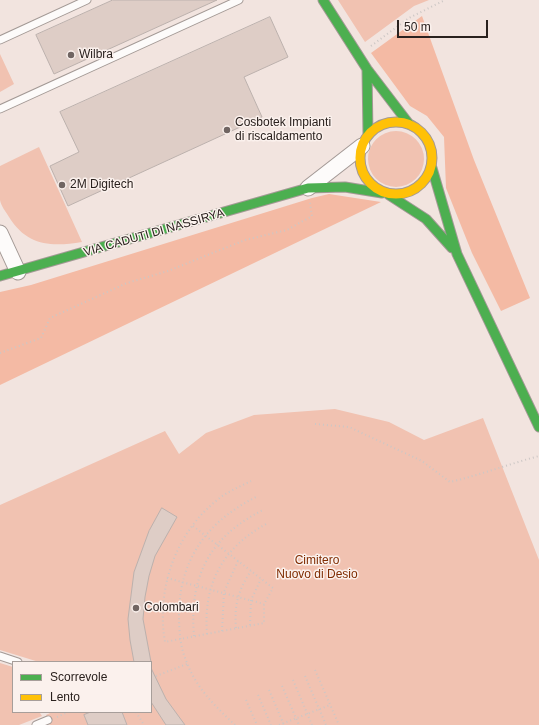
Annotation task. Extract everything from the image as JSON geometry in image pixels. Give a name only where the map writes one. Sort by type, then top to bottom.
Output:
[{"type":"main road","points":[[323,0],[367,69],[409,124]]},
{"type":"main road","points":[[367,69],[365,140],[360,157],[361,168],[373,187],[426,219],[446,239],[457,254]]},
{"type":"main road","points":[[365,140],[376,127],[387,123],[398,122],[409,124],[418,129],[426,137],[431,146],[433,157],[432,168],[426,180],[416,190],[403,195],[386,194]]},
{"type":"main road","points":[[432,168],[457,254],[539,427]]},
{"type":"main road","name":"VIA CADUTI DI NASSIRYA","points":[[0,276],[308,188],[326,185],[346,186],[386,194]]},
{"type":"street","name":"VIA CADUTI DI NASSIRYA","points":[[308,188],[365,140]]},
{"type":"street","points":[[0,233],[18,272]]},
{"type":"lane","points":[[0,40],[87,0]]},
{"type":"lane","points":[[0,109],[239,0]]},
{"type":"lane","points":[[0,656],[15,661]]},
{"type":"lane","points":[[36,725],[48,720]]},
{"type":"path","points":[[359,55],[409,18],[445,0]]},
{"type":"path","points":[[0,353],[41,338],[50,318],[127,283],[168,271],[246,240],[287,230],[312,216],[308,188]]},
{"type":"path","points":[[315,424],[349,427],[422,461],[450,482],[482,475],[517,462],[539,456]]},
{"type":"path","points":[[193,526],[273,588],[264,604],[264,623],[165,642],[162,612],[167,578],[180,546],[193,526],[216,500],[251,481]]},
{"type":"path","points":[[235,725],[211,702],[196,682],[187,664],[180,639],[179,603],[182,582],[190,560],[205,536],[231,511],[258,496]]},
{"type":"path","points":[[194,636],[193,610],[196,586],[201,571],[216,544],[245,519],[263,510]]},
{"type":"path","points":[[207,634],[206,613],[210,589],[219,568],[240,540],[268,523]]},
{"type":"path","points":[[222,631],[224,592],[238,561]]},
{"type":"path","points":[[236,628],[235,607],[237,596],[251,571]]},
{"type":"path","points":[[167,578],[224,592],[264,604]]},
{"type":"path","points":[[250,625],[251,600],[261,579]]},
{"type":"path","points":[[156,676],[187,664]]},
{"type":"path","points":[[315,670],[339,725]]},
{"type":"path","points":[[305,676],[326,725]]},
{"type":"path","points":[[293,680],[312,725]]},
{"type":"path","points":[[282,686],[298,725]]},
{"type":"path","points":[[269,690],[284,724]]},
{"type":"path","points":[[258,695],[271,725]]},
{"type":"path","points":[[246,700],[257,725]]},
{"type":"path","points":[[279,725],[330,704]]},
{"type":"path","points":[[48,720],[66,713]]},
{"type":"path","points":[[137,713],[144,725]]},
{"type":"green space","points":[[338,0],[429,0],[414,6],[365,42]]},
{"type":"green space","points":[[0,54],[14,84],[0,92]]},
{"type":"green space","points":[[391,131],[401,131],[416,139],[422,148],[424,159],[422,170],[416,179],[401,187],[391,187],[380,182],[373,175],[368,164],[368,154],[373,143],[380,136]]},
{"type":"green space","points":[[39,147],[82,242],[71,244],[50,244],[32,239],[16,227],[1,204],[0,166]]},
{"type":"green space","name":"Cimitero Nuovo di Desio","points":[[335,409],[389,422],[424,440],[483,418],[539,560],[539,725],[50,725],[46,715],[50,713],[152,713],[152,661],[36,661],[0,650],[0,505],[165,431],[179,454],[206,433],[254,415]]},
{"type":"green space","points":[[0,663],[12,667],[12,713],[40,713],[42,716],[19,725],[0,725]]},
{"type":"shaded area","points":[[422,16],[474,160],[530,298],[501,311],[472,253],[446,188],[444,137],[427,116],[410,106],[371,53]]},
{"type":"shaded area","points":[[329,194],[381,202],[0,385],[0,292],[31,285]]},
{"type":"building","name":"Wilbra","points":[[113,0],[217,0],[54,74],[36,35]]},
{"type":"building","points":[[270,17],[288,57],[244,77],[262,117],[68,206],[50,166],[79,152],[60,112]]},
{"type":"building","name":"Colombari","points":[[162,508],[177,517],[155,556],[145,597],[143,619],[151,661],[134,661],[128,619],[134,572],[149,531]]},
{"type":"building","points":[[152,670],[166,699],[185,725],[166,725],[152,704]]},
{"type":"building","points":[[89,713],[122,713],[127,725],[88,725],[84,715]]},
{"type":"traffic: fast","points":[[323,0],[367,69],[409,124]]},
{"type":"traffic: fast","points":[[367,69],[368,135]]},
{"type":"traffic: fast","points":[[432,168],[457,254],[539,427]]},
{"type":"traffic: fast","points":[[0,276],[308,188],[345,187],[382,193]]},
{"type":"traffic: fast","points":[[389,195],[426,219],[452,248]]},
{"type":"traffic: slow","points":[[389,122],[403,122],[410,124],[422,132],[430,144],[432,158],[430,172],[422,184],[410,192],[403,194],[389,194],[382,192],[370,184],[362,172],[360,165],[360,151],[362,144],[370,132],[382,124],[389,122]]},
{"type":"place","name":"Wilbra","points":[[71,55]]},
{"type":"place","name":"Cosbotek Impianti di riscaldamento","points":[[227,130]]},
{"type":"place","name":"2M Digitech","points":[[62,185]]},
{"type":"place","name":"Colombari","points":[[136,608]]}]
